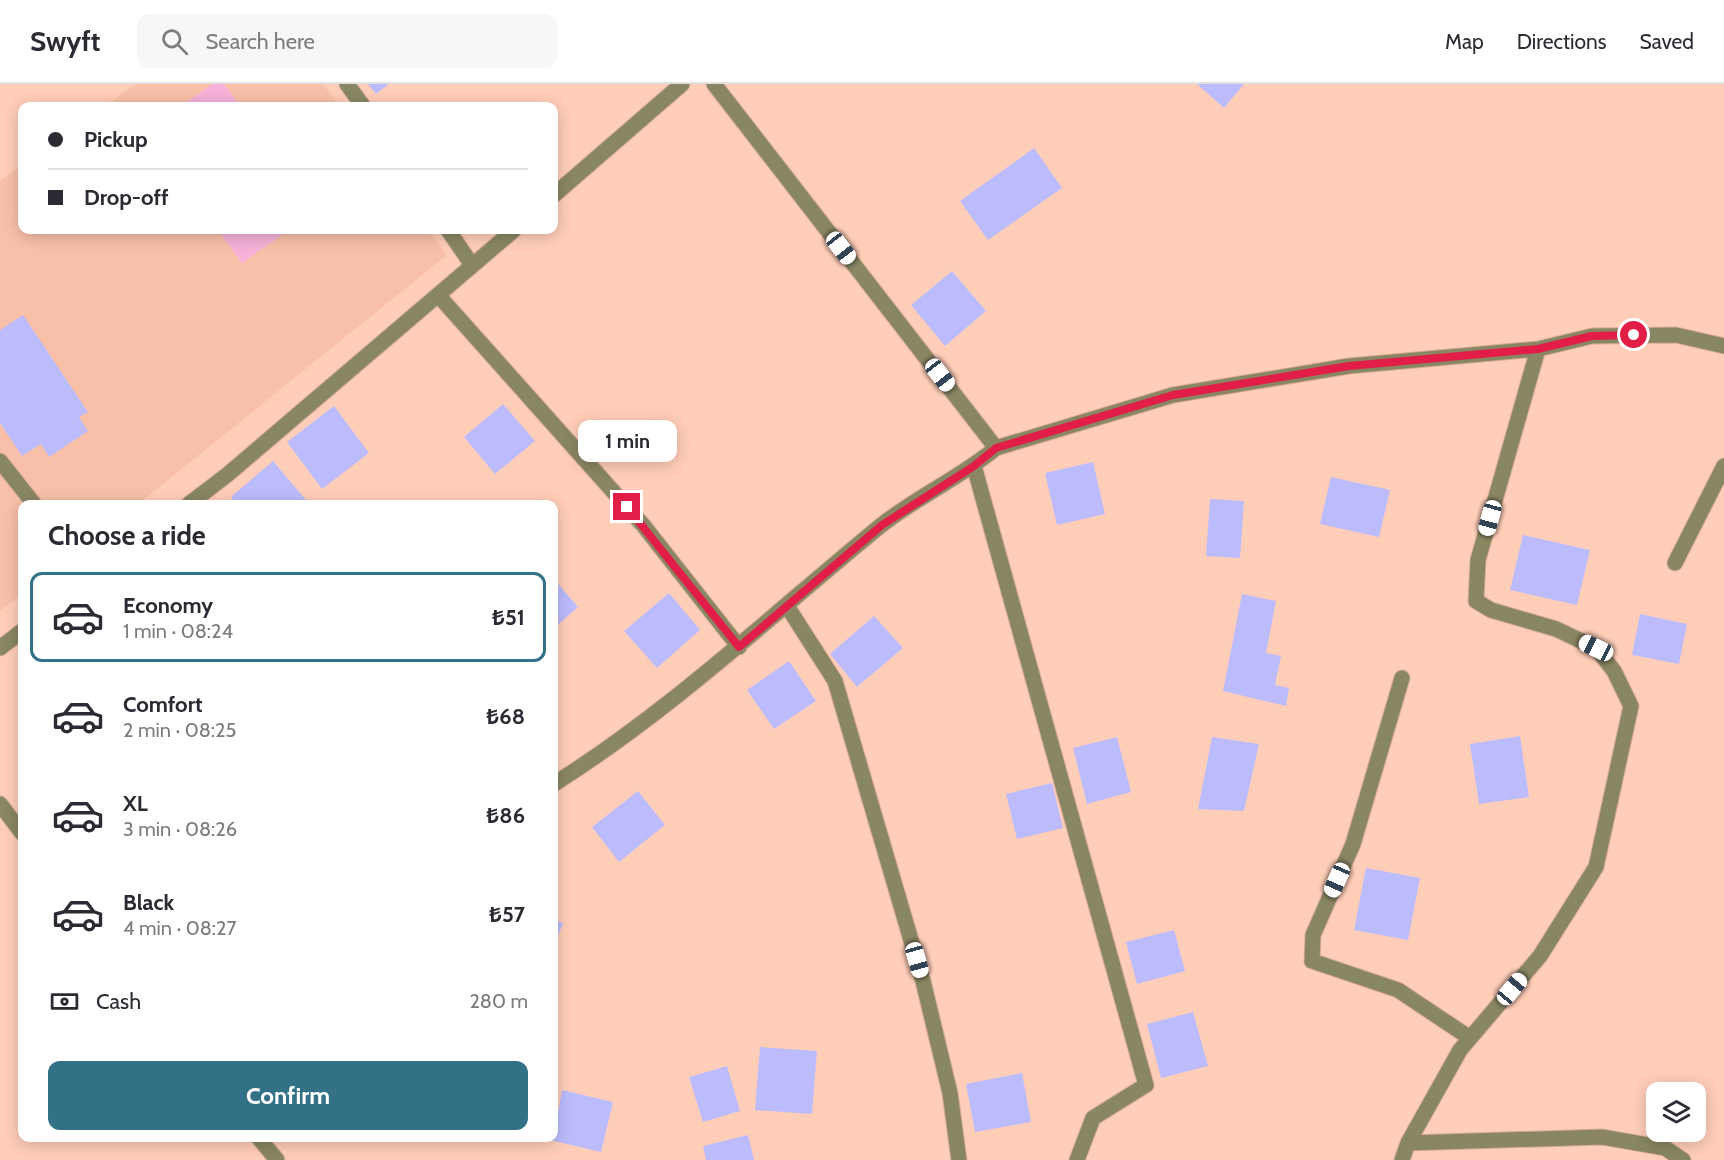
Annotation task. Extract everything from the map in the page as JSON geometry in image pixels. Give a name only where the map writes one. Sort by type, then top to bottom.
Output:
[{"type":"street","points":[[347,84],[360,102]]},
{"type":"street","points":[[558,192],[682,84]]},
{"type":"street","points":[[714,84],[996,448]]},
{"type":"street","points":[[450,234],[472,265]]},
{"type":"street","points":[[207,499],[509,234]]},
{"type":"street","points":[[438,295],[643,525],[739,647]]},
{"type":"street","points":[[558,782],[607,751],[739,647],[882,525],[974,466],[996,448],[1173,395],[1349,366],[1538,349],[1592,336],[1676,335],[1724,346]]},
{"type":"street","points":[[1402,1160],[1408,1143],[1460,1050],[1540,956],[1596,867],[1631,706],[1614,671],[1596,648],[1556,629],[1491,610],[1476,601],[1478,561],[1538,349]]},
{"type":"street","points":[[0,462],[31,500]]},
{"type":"street","points":[[974,466],[1146,1085],[1093,1118],[1077,1160]]},
{"type":"street","points":[[1675,563],[1724,466]]},
{"type":"street","points":[[787,606],[835,681],[923,981],[950,1093],[959,1160]]},
{"type":"street","points":[[0,648],[18,634]]},
{"type":"street","points":[[1402,678],[1353,844],[1313,935],[1312,961],[1398,990],[1470,1038]]},
{"type":"street","points":[[0,804],[18,828]]},
{"type":"street","points":[[1408,1143],[1602,1137],[1665,1148],[1683,1160]]},
{"type":"street","points":[[262,1142],[277,1160]]},
{"type":"shaded area","points":[[136,84],[323,84],[337,102],[111,102]]},
{"type":"shaded area","points":[[213,84],[224,84],[237,102],[187,102]]},
{"type":"shaded area","points":[[18,168],[18,234],[431,234],[447,255],[143,500],[18,500],[18,597],[0,611],[0,181]]},
{"type":"shaded area","points":[[221,234],[283,234],[242,263]]},
{"type":"building","points":[[368,84],[389,84],[376,94]]},
{"type":"building","points":[[1197,84],[1244,84],[1224,108]]},
{"type":"building","points":[[1034,148],[1062,188],[988,240],[960,201]]},
{"type":"building","points":[[952,271],[986,311],[945,346],[911,305]]},
{"type":"building","points":[[23,315],[88,412],[79,417],[88,431],[49,457],[41,444],[22,456],[0,423],[0,330]]},
{"type":"building","points":[[503,404],[535,441],[495,474],[464,437]]},
{"type":"building","points":[[334,406],[369,453],[322,489],[287,442]]},
{"type":"building","points":[[273,461],[306,500],[234,500],[231,497]]},
{"type":"building","points":[[1093,462],[1105,514],[1057,525],[1045,473]]},
{"type":"building","points":[[1331,477],[1390,490],[1379,537],[1320,524]]},
{"type":"building","points":[[1210,499],[1244,501],[1240,558],[1206,556]]},
{"type":"building","points":[[1523,535],[1590,550],[1577,605],[1510,590]]},
{"type":"building","points":[[558,584],[578,607],[558,624]]},
{"type":"building","points":[[669,593],[700,630],[657,668],[624,631]]},
{"type":"building","points":[[1242,594],[1276,601],[1266,653],[1281,656],[1275,685],[1289,688],[1286,706],[1223,691]]},
{"type":"building","points":[[1640,614],[1687,624],[1679,664],[1632,655]]},
{"type":"building","points":[[874,616],[903,648],[857,687],[830,654]]},
{"type":"building","points":[[789,661],[816,701],[774,729],[747,690]]},
{"type":"building","points":[[1520,736],[1529,797],[1479,804],[1470,744]]},
{"type":"building","points":[[1117,737],[1131,792],[1087,804],[1073,748]]},
{"type":"building","points":[[1212,737],[1259,744],[1244,811],[1198,809]]},
{"type":"building","points":[[1052,783],[1063,828],[1017,839],[1006,794]]},
{"type":"building","points":[[638,791],[665,825],[619,862],[592,827]]},
{"type":"building","points":[[1366,868],[1420,878],[1408,940],[1354,930]]},
{"type":"building","points":[[558,921],[563,923],[558,936]]},
{"type":"building","points":[[1174,930],[1185,971],[1137,984],[1126,942]]},
{"type":"building","points":[[1193,1012],[1208,1066],[1161,1078],[1147,1024]]},
{"type":"building","points":[[760,1047],[817,1051],[812,1114],[755,1110]]},
{"type":"building","points":[[727,1066],[740,1111],[703,1122],[689,1077]]},
{"type":"building","points":[[1022,1073],[1031,1122],[975,1132],[966,1084]]},
{"type":"building","points":[[562,1090],[613,1102],[601,1152],[558,1142],[558,1114]]},
{"type":"building","points":[[748,1135],[754,1160],[706,1160],[703,1146]]},
{"type":"route","points":[[627,507],[739,647],[882,525],[974,466],[996,448],[1173,395],[1349,366],[1538,349],[1592,336],[1634,335]]}]
